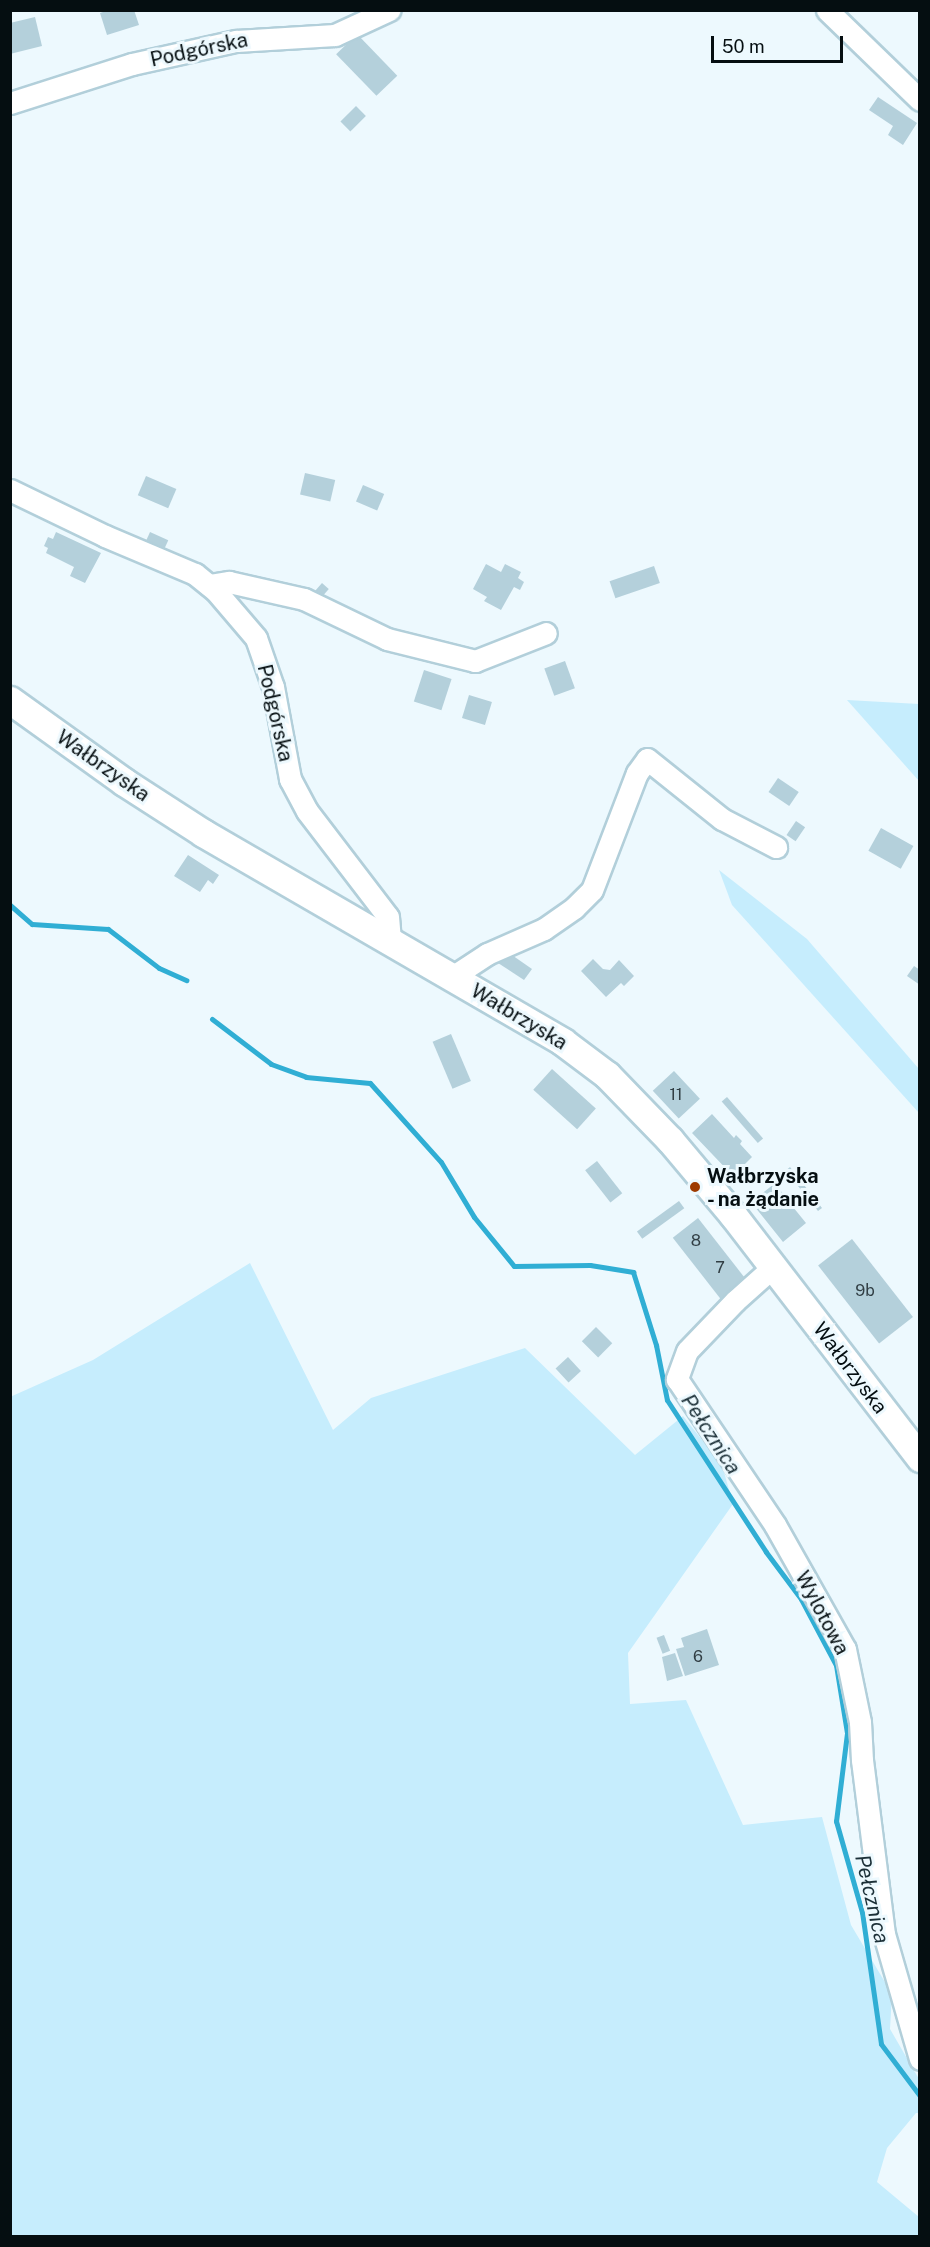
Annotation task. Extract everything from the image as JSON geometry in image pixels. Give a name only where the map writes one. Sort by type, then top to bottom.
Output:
[{"type":"main road","name":"Wałbrzyska","points":[[10,700],[124,782],[203,833],[563,1042],[607,1076],[670,1140],[773,1267],[920,1458]]},
{"type":"street","name":"Podgórska","points":[[10,103],[132,64],[236,41],[335,34],[389,10]]},
{"type":"street","points":[[827,10],[920,100]]},
{"type":"street","name":"Podgórska","points":[[10,490],[105,536],[195,574],[209,585],[256,638],[273,687],[290,779],[307,811],[388,917],[390,941]]},
{"type":"street","points":[[209,585],[229,582],[304,599],[387,639],[475,661],[546,633]]},
{"type":"street","points":[[452,977],[487,954],[544,929],[574,909],[592,890],[637,773],[647,759],[722,819],[776,847]]},
{"type":"street","name":"Wylotowa","points":[[773,1267],[735,1301],[687,1351],[677,1379],[774,1526],[846,1649],[860,1722],[862,1760],[884,1934],[920,2059]]},
{"type":"shaded area","points":[[847,700],[919,704],[919,781]]},
{"type":"shaded area","points":[[719,870],[807,939],[919,1069],[919,1113],[732,905]]},
{"type":"shaded area","points":[[250,1263],[333,1430],[371,1398],[525,1348],[635,1455],[683,1416],[722,1465],[733,1504],[628,1653],[630,1704],[686,1700],[743,1825],[822,1817],[851,1925],[892,1994],[890,2029],[919,2079],[919,2113],[916,2113],[887,2148],[877,2182],[919,2217],[919,2236],[11,2236],[10,1397],[93,1360]]},
{"type":"building","points":[[109,10],[134,10],[139,25],[107,35],[100,13]]},
{"type":"building","points":[[35,17],[42,46],[10,54],[10,23]]},
{"type":"building","points":[[357,34],[397,76],[376,96],[336,54]]},
{"type":"building","points":[[878,97],[917,123],[903,145],[888,135],[893,126],[869,110]]},
{"type":"building","points":[[356,106],[366,116],[350,131],[340,122]]},
{"type":"building","points":[[305,473],[335,480],[330,501],[300,494]]},
{"type":"building","points":[[146,476],[176,489],[168,508],[138,495]]},
{"type":"building","points":[[363,485],[384,494],[377,511],[356,502]]},
{"type":"building","points":[[56,532],[101,553],[85,583],[70,576],[74,567],[46,553],[48,548],[44,546],[48,537],[53,539]]},
{"type":"building","points":[[150,532],[168,540],[163,551],[145,543]]},
{"type":"building","points":[[486,564],[501,572],[505,564],[521,572],[518,578],[524,582],[520,590],[514,587],[501,610],[484,601],[487,597],[473,589]]},
{"type":"building","points":[[654,566],[660,583],[615,598],[610,581]]},
{"type":"building","points":[[322,583],[329,589],[320,599],[313,593]]},
{"type":"building","points":[[565,661],[575,688],[554,696],[544,669]]},
{"type":"building","points":[[424,670],[452,679],[441,710],[414,701]]},
{"type":"building","points":[[469,695],[492,702],[485,725],[462,718]]},
{"type":"building","points":[[778,778],[799,792],[789,806],[768,792]]},
{"type":"building","points":[[796,821],[805,827],[796,841],[786,835]]},
{"type":"building","points":[[881,828],[913,846],[901,869],[868,851]]},
{"type":"building","points":[[188,855],[219,875],[213,884],[208,880],[200,892],[174,876]]},
{"type":"building","points":[[509,953],[532,969],[524,980],[498,963]]},
{"type":"building","points":[[593,959],[603,969],[610,970],[619,960],[634,976],[624,986],[621,983],[606,997],[581,971]]},
{"type":"building","points":[[914,966],[920,970],[920,985],[907,976]]},
{"type":"building","points":[[451,1034],[471,1081],[453,1089],[433,1042]]},
{"type":"building","points":[[552,1069],[596,1108],[577,1129],[533,1090]]},
{"type":"building","points":[[674,1071],[700,1099],[679,1119],[653,1091]]},
{"type":"building","points":[[727,1097],[763,1139],[758,1143],[722,1102]]},
{"type":"building","points":[[712,1114],[734,1138],[736,1135],[742,1141],[740,1144],[752,1157],[733,1176],[692,1133]]},
{"type":"building","points":[[597,1161],[622,1193],[610,1203],[585,1170]]},
{"type":"building","points":[[790,1167],[822,1208],[818,1211],[794,1181],[791,1184],[783,1173]]},
{"type":"building","points":[[774,1184],[795,1206],[793,1207],[806,1223],[783,1242],[751,1202]]},
{"type":"building","points":[[679,1201],[684,1208],[642,1239],[637,1232]]},
{"type":"building","points":[[698,1218],[747,1280],[721,1300],[673,1238]]},
{"type":"building","points":[[852,1239],[913,1317],[879,1343],[818,1265]]},
{"type":"building","points":[[596,1327],[612,1343],[598,1357],[582,1341]]},
{"type":"building","points":[[568,1357],[581,1371],[569,1382],[556,1369]]},
{"type":"building","points":[[707,1629],[719,1665],[685,1676],[676,1649],[684,1647],[681,1638]]},
{"type":"building","points":[[664,1635],[670,1651],[663,1654],[657,1638]]},
{"type":"building","points":[[675,1653],[683,1676],[667,1681],[662,1657]]},
{"type":"waterway","name":"Pełcznica","points":[[10,905],[32,924],[108,929],[159,968],[186,980]]},
{"type":"waterway","name":"Pełcznica","points":[[212,1019],[271,1064],[306,1077],[370,1083],[441,1162],[474,1217],[514,1266],[590,1265],[633,1272],[656,1345],[667,1400],[766,1552],[801,1599],[836,1665],[847,1733],[836,1821],[862,1912],[881,2044],[920,2096]]},
{"type":"place","name":"Wałbrzyska - na żądanie","points":[[695,1187]]}]
